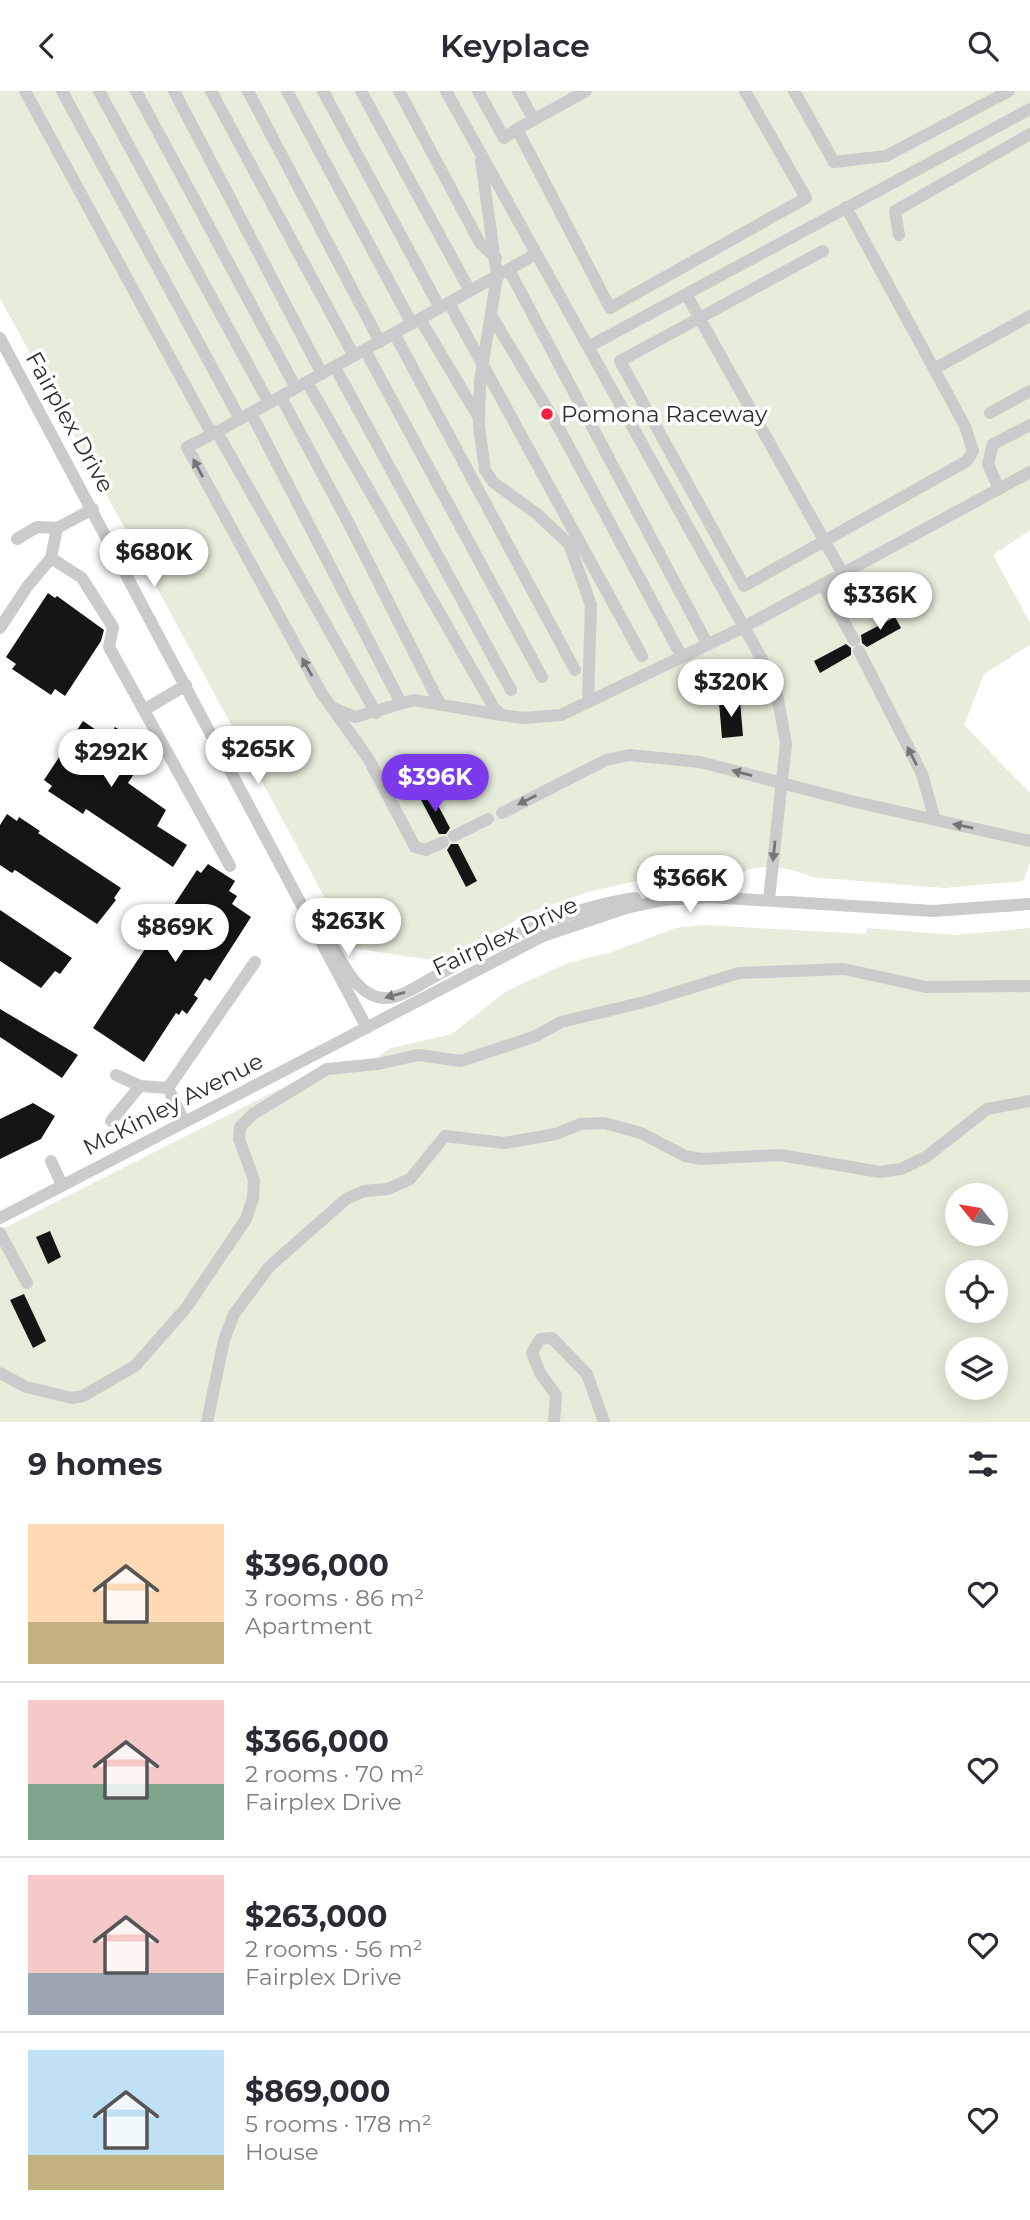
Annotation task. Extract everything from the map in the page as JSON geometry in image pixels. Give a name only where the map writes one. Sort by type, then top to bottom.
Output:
[{"type":"street","points":[[25,91],[209,429],[217,432],[376,713]]},
{"type":"street","points":[[62,91],[246,416],[401,703]]},
{"type":"street","points":[[99,91],[275,400],[440,704]]},
{"type":"street","points":[[136,91],[302,385],[501,715]]},
{"type":"street","points":[[174,91],[322,374]]},
{"type":"street","points":[[211,91],[542,677]]},
{"type":"street","points":[[248,91],[380,342]]},
{"type":"street","points":[[287,91],[416,322],[480,419]]},
{"type":"street","points":[[323,91],[445,306],[483,363],[642,656]]},
{"type":"street","points":[[361,91],[470,291]]},
{"type":"street","points":[[399,91],[480,243],[496,258]]},
{"type":"street","points":[[446,91],[742,628],[775,683],[783,715],[786,744],[769,899]]},
{"type":"street","points":[[478,91],[504,138],[534,120],[565,96],[586,91]]},
{"type":"street","points":[[518,91],[534,120]]},
{"type":"street","points":[[517,129],[610,307],[806,198],[745,91]]},
{"type":"street","points":[[794,91],[834,162],[886,156],[1009,91]]},
{"type":"street","points":[[588,347],[1030,109]]},
{"type":"street","points":[[899,235],[895,211],[1030,134]]},
{"type":"street","points":[[480,153],[496,258],[708,645]]},
{"type":"street","points":[[823,251],[620,361],[744,586],[967,461],[973,451],[965,426],[846,208]]},
{"type":"street","points":[[488,819],[426,850],[415,847],[368,758],[332,708],[187,447],[536,254]]},
{"type":"street","points":[[503,273],[491,315],[483,363],[480,419],[485,470],[493,482],[537,514],[569,544],[591,605],[588,700]]},
{"type":"street","points":[[686,294],[843,575]]},
{"type":"street","points":[[491,315],[560,430],[681,657]]},
{"type":"street","points":[[934,369],[1030,316]]},
{"type":"street","points":[[394,333],[575,670]]},
{"type":"street","name":"Fairplex Drive","points":[[0,338],[367,1028],[566,926],[639,905],[710,897],[933,911],[1030,904]]},
{"type":"street","points":[[335,366],[511,691]]},
{"type":"street","points":[[989,412],[1030,391]]},
{"type":"street","points":[[999,489],[988,464],[993,444],[1030,425]]},
{"type":"street","points":[[332,708],[355,717],[414,700],[524,718],[561,715],[742,628],[1030,472]]},
{"type":"street","points":[[17,539],[37,527],[57,528],[93,509]]},
{"type":"street","points":[[0,628],[27,586],[51,558],[57,528]]},
{"type":"street","points":[[51,558],[82,578],[113,627],[109,647],[230,866]]},
{"type":"street","points":[[824,585],[922,774],[935,820]]},
{"type":"street","points":[[144,710],[186,685]]},
{"type":"street","points":[[502,813],[606,759],[629,755],[700,762],[1030,841]]},
{"type":"street","points":[[301,903],[357,983],[370,995],[386,999],[404,993],[489,948],[561,916],[611,902],[688,891],[710,897]]},
{"type":"street","points":[[169,1088],[255,962]]},
{"type":"street","points":[[0,1373],[26,1387],[72,1398],[83,1396],[135,1366],[186,1308],[246,1219],[253,1198],[254,1179],[239,1139],[240,1127],[253,1114],[327,1069],[378,1064],[418,1055],[461,1061],[536,1036],[561,1022],[649,1001],[739,973],[844,969],[880,974],[926,987],[1030,986]]},
{"type":"street","name":"McKinley Avenue","points":[[0,1218],[367,1028]]},
{"type":"street","points":[[116,1075],[140,1086],[169,1088]]},
{"type":"street","points":[[111,1121],[140,1086]]},
{"type":"street","points":[[169,1088],[184,1122]]},
{"type":"street","points":[[207,1422],[224,1340],[234,1314],[262,1275],[346,1199],[410,1179],[446,1136],[504,1143],[556,1134],[580,1123],[604,1123],[641,1133],[685,1156],[701,1159],[780,1155],[880,1172],[901,1169],[926,1157],[987,1109],[1030,1101]]},
{"type":"street","points":[[51,1161],[62,1185]]},
{"type":"street","points":[[0,1233],[27,1283]]},
{"type":"street","points":[[554,1422],[556,1395],[540,1373],[532,1353],[540,1339],[552,1338],[587,1374],[604,1422]]},
{"type":"green space","name":"Pomona Raceway","points":[[0,91],[1030,91],[1030,530],[993,555],[1030,623],[1030,645],[984,674],[964,725],[1030,793],[1030,862],[1023,881],[944,888],[811,877],[787,869],[767,867],[743,872],[636,881],[588,892],[534,911],[439,961],[352,948],[0,298]]},
{"type":"green space","points":[[704,925],[866,934],[867,928],[956,935],[1030,928],[1030,1422],[0,1422],[0,1230],[325,1066],[375,1059],[391,1048],[452,1034],[505,992],[568,963],[612,952],[676,928]]},
{"type":"building","points":[[48,593],[55,598],[57,596],[104,630],[101,641],[65,696],[55,689],[51,695],[12,669],[16,664],[6,657]]},
{"type":"building","points":[[895,617],[901,628],[867,647],[862,643],[861,635]]},
{"type":"building","points":[[846,644],[851,648],[851,655],[820,673],[814,661]]},
{"type":"building","points":[[740,701],[743,736],[722,738],[719,702]]},
{"type":"building","points":[[83,721],[108,738],[115,727],[141,744],[135,754],[143,760],[128,783],[166,810],[157,826],[187,845],[173,867],[86,809],[83,814],[48,791],[52,786],[44,780]]},
{"type":"building","points":[[431,792],[450,828],[446,834],[439,834],[420,798]]},
{"type":"building","points":[[7,814],[17,821],[19,817],[40,831],[38,833],[121,888],[114,898],[116,900],[97,924],[15,870],[12,873],[0,865],[0,825]]},
{"type":"building","points":[[451,844],[458,844],[477,881],[466,887],[447,850]]},
{"type":"building","points":[[208,864],[235,881],[229,891],[237,896],[232,904],[251,917],[210,981],[205,978],[194,995],[198,998],[187,1014],[182,1010],[179,1015],[176,1013],[144,1062],[93,1028],[197,870],[201,873]]},
{"type":"building","points":[[0,910],[72,958],[60,974],[55,971],[41,988],[0,961]]},
{"type":"building","points":[[0,1009],[78,1055],[62,1078],[0,1037]]},
{"type":"building","points":[[33,1103],[55,1116],[41,1139],[0,1159],[0,1119]]},
{"type":"building","points":[[50,1231],[61,1257],[48,1264],[36,1237]]},
{"type":"building","points":[[24,1294],[46,1341],[33,1348],[10,1300]]},
{"type":"place","name":"Pomona Raceway","points":[[547,414]]}]
